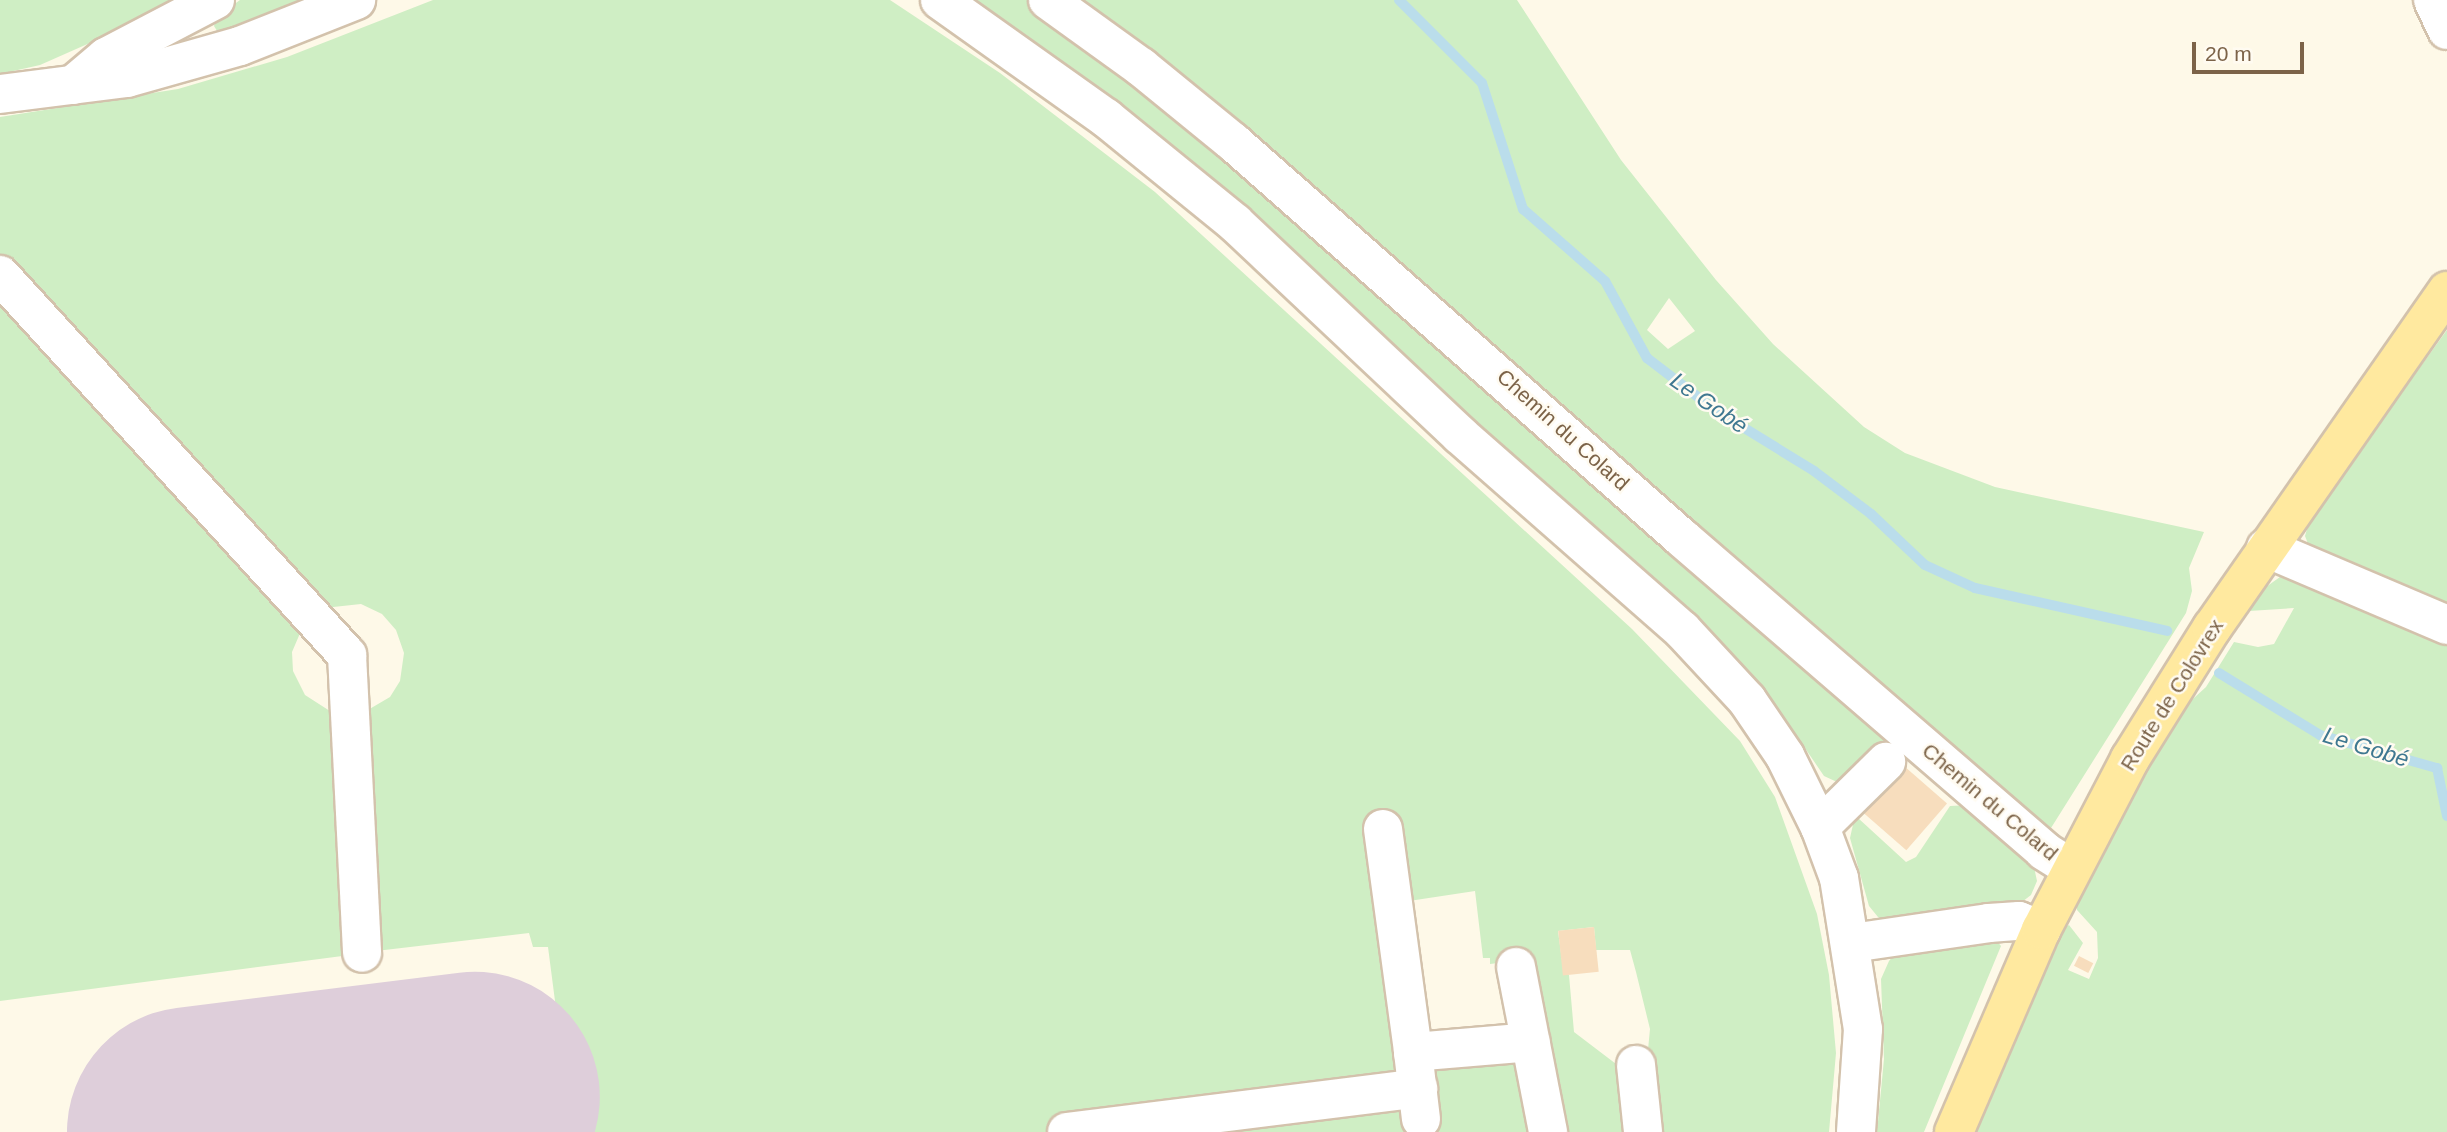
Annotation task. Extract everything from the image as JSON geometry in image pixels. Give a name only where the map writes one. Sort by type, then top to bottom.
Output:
[{"type":"main road","name":"Route de Colovrex","points":[[1954,1132],[2041,930],[2130,759],[2266,548],[2447,291]]},
{"type":"street","points":[[73,85],[106,57],[215,0]]},
{"type":"street","points":[[0,94],[127,78],[240,46],[356,0]]},
{"type":"street","points":[[940,0],[1170,167],[1460,435],[1682,631],[1747,699],[1785,756],[1821,827],[1839,878],[1852,943],[1863,1029],[1856,1132]]},
{"type":"street","name":"Chemin du Colard","points":[[1048,0],[1233,142],[1734,583],[2044,851],[2071,868]]},
{"type":"street","points":[[2433,0],[2447,30]]},
{"type":"street","points":[[0,275],[347,655],[362,953]]},
{"type":"street","points":[[2266,548],[2447,625]]},
{"type":"street","points":[[1821,827],[1886,762]]},
{"type":"street","points":[[1383,829],[1418,1086]]},
{"type":"street","points":[[1852,943],[1989,923],[2019,921],[2041,930]]},
{"type":"street","points":[[1516,967],[1548,1132]]},
{"type":"street","points":[[1067,1132],[1418,1086],[1531,1042]]},
{"type":"street","points":[[1636,1065],[1643,1132]]},
{"type":"green space","points":[[0,0],[187,0],[40,65],[0,74]]},
{"type":"green space","points":[[240,0],[320,0],[219,34],[214,26],[217,17]]},
{"type":"green space","points":[[433,0],[890,0],[1000,73],[1155,192],[1632,629],[1740,741],[1775,797],[1817,914],[1829,975],[1836,1053],[1829,1132],[1655,1132],[1647,1060],[1650,1029],[1630,950],[1596,950],[1594,927],[1558,931],[1564,975],[1569,975],[1574,1032],[1620,1067],[1632,1132],[1560,1132],[1532,959],[1490,964],[1490,958],[1483,958],[1475,891],[1409,901],[1429,1060],[1513,1053],[1538,1132],[572,1132],[548,947],[533,947],[529,933],[376,951],[361,714],[390,697],[400,681],[404,653],[396,630],[382,614],[361,604],[324,608],[0,256],[0,117],[178,89],[287,57]]},
{"type":"green space","points":[[972,0],[1033,0],[1137,73],[1889,733],[1883,752],[1876,746],[1837,782],[1824,776],[1764,688],[1702,620],[1511,455],[1285,244]]},
{"type":"green space","points":[[1067,0],[1517,0],[1621,160],[1716,280],[1773,344],[1864,427],[1905,453],[1995,487],[2204,532],[2189,568],[2192,591],[2186,613],[2051,828],[1904,711]],"holes":[[[1669,298],[1695,331],[1668,349],[1647,330]]]},
{"type":"green space","points":[[0,297],[304,624],[292,652],[293,671],[305,695],[333,713],[350,955],[0,1001]]},
{"type":"green space","points":[[2447,330],[2447,1132],[1974,1132],[2062,929],[2069,925],[2083,943],[2068,970],[2089,979],[2098,958],[2097,932],[2077,910],[2076,900],[2183,708],[2206,687],[2234,642],[2258,647],[2274,644],[2294,608],[2249,611],[2266,587],[2312,554],[2305,536],[2310,519]]},
{"type":"green space","points":[[1971,805],[2034,867],[2037,881],[2031,895],[2018,905],[1882,920],[1878,917],[1869,906],[1850,838],[1854,820],[1858,818],[1906,862],[1916,857],[1950,806]]},
{"type":"green space","points":[[1990,933],[2001,946],[1924,1132],[1877,1132],[1884,1059],[1881,979],[1889,961],[1893,956]]},
{"type":"building","points":[[1904,766],[1947,803],[1906,850],[1863,813]]},
{"type":"building","points":[[1594,927],[1599,972],[1563,976],[1558,931]]},
{"type":"building","points":[[2079,956],[2093,963],[2088,973],[2074,966]]},
{"type":"waterway","name":"Le Gobé","points":[[1399,0],[1482,83],[1523,209],[1605,281],[1647,358],[1715,410],[1814,471],[1871,514],[1925,565],[1975,588],[2167,631]]},
{"type":"waterway","name":"Le Gobé","points":[[2219,673],[2320,735],[2437,768],[2447,816]]},
{"type":"taxiway","points":[[379,1109],[382,1132]]},
{"type":"runway","points":[[192,1132],[475,1097]]}]
